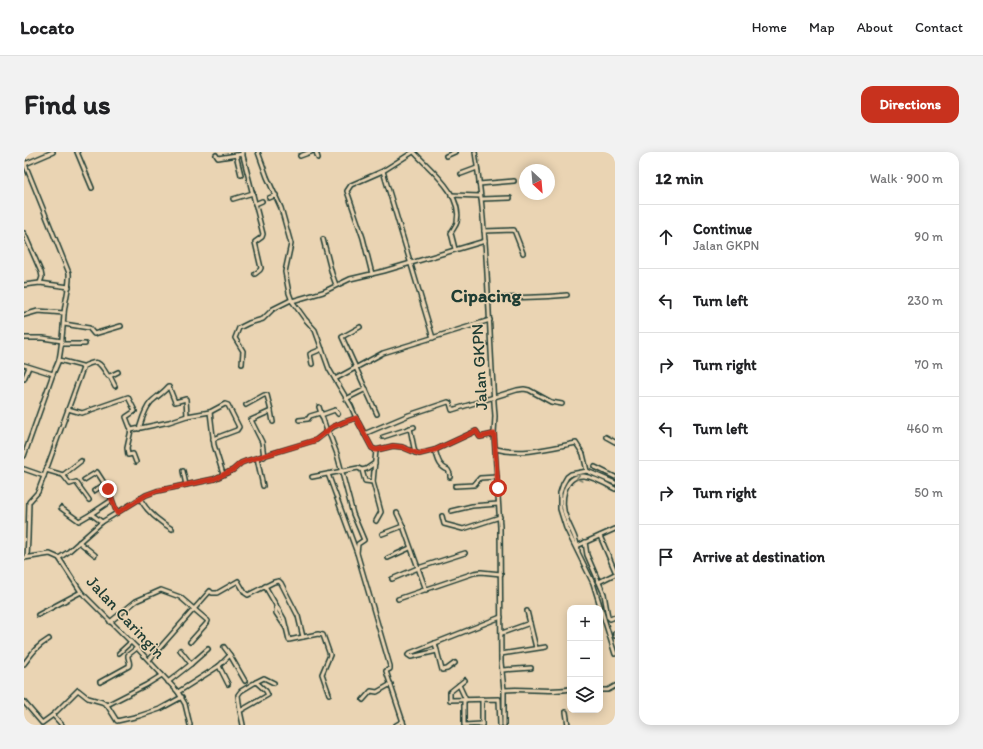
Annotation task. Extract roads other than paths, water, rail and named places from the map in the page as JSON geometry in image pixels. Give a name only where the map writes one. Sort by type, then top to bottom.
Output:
[{"type":"street","points":[[24,456],[25,448],[59,360],[64,313],[69,287],[69,273],[24,163],[52,152]]},
{"type":"street","points":[[77,152],[92,188]]},
{"type":"street","points":[[258,152],[281,208],[291,244],[285,272],[289,293],[305,319],[315,330],[329,369],[351,406],[364,434],[374,450],[376,450]]},
{"type":"street","points":[[300,156],[312,152]]},
{"type":"street","points":[[316,152],[318,158]]},
{"type":"street","points":[[372,274],[363,238],[347,191],[351,185],[383,171],[415,152],[420,160],[442,182],[455,202],[457,223],[451,233],[455,250]]},
{"type":"street","points":[[446,156],[455,152]]},
{"type":"street","name":"Jalan GKPN","points":[[475,152],[485,241],[495,416],[494,434],[500,517],[501,654],[504,690],[504,725]]},
{"type":"street","points":[[216,155],[218,158],[242,153],[262,234],[262,237],[255,242],[261,268],[255,274]]},
{"type":"street","points":[[236,155],[241,175]]},
{"type":"street","points":[[461,174],[477,168]]},
{"type":"street","points":[[383,171],[432,338]]},
{"type":"street","points":[[479,184],[514,182]]},
{"type":"street","points":[[233,200],[253,193]]},
{"type":"street","points":[[269,198],[276,195]]},
{"type":"street","points":[[451,195],[480,198],[510,198]]},
{"type":"street","points":[[255,204],[262,201]]},
{"type":"street","points":[[484,230],[514,230],[523,253]]},
{"type":"street","points":[[24,233],[41,272],[42,277],[40,283]]},
{"type":"street","points":[[323,239],[336,285]]},
{"type":"street","points":[[242,364],[243,351],[235,338],[239,328],[263,319],[273,309],[292,300],[323,292],[350,279],[485,241]]},
{"type":"street","points":[[24,285],[40,283],[69,287]]},
{"type":"street","points":[[489,299],[567,295]]},
{"type":"street","points":[[556,296],[558,302]]},
{"type":"street","points":[[24,315],[38,311],[64,313]]},
{"type":"street","points":[[335,379],[383,353],[490,320]]},
{"type":"street","points":[[64,324],[89,328],[94,334],[121,326]]},
{"type":"street","points":[[360,327],[342,337],[377,414]]},
{"type":"street","points":[[24,338],[42,338],[85,344]]},
{"type":"street","points":[[312,364],[310,354],[322,349]]},
{"type":"street","points":[[59,360],[82,367],[96,362],[100,363],[108,376],[110,376],[115,386]]},
{"type":"street","points":[[24,365],[53,374]]},
{"type":"street","points":[[24,379],[29,367]]},
{"type":"street","points":[[82,367],[83,370],[38,492],[29,502],[28,538],[25,558],[50,554],[59,558],[102,522],[140,498],[157,491],[214,479],[233,470],[241,463],[316,440],[327,431],[344,422],[356,418]]},
{"type":"street","points":[[110,376],[118,372]]},
{"type":"street","points":[[138,429],[151,402],[168,387],[170,387],[175,402],[186,399],[187,416]]},
{"type":"street","points":[[346,399],[366,389]]},
{"type":"street","points":[[364,434],[409,415],[448,402],[450,403],[452,410],[517,390],[529,390],[551,402],[562,404]]},
{"type":"street","points":[[246,405],[266,395],[270,402],[273,422]]},
{"type":"street","points":[[68,409],[82,413],[128,398],[135,411],[126,417],[131,430],[127,454],[133,454],[136,462]]},
{"type":"street","points":[[131,430],[170,422],[187,416],[210,412],[225,404],[228,405],[239,427],[237,430],[214,439]]},
{"type":"street","points":[[319,407],[333,444],[354,520],[364,540],[358,544],[357,553]]},
{"type":"street","points":[[298,420],[308,419],[310,416],[335,410],[338,414]]},
{"type":"street","points":[[264,457],[262,442],[251,420],[272,411]]},
{"type":"street","points":[[210,412],[214,445],[223,474]]},
{"type":"street","points":[[383,437],[414,427]]},
{"type":"street","points":[[410,428],[415,453]]},
{"type":"street","points":[[376,450],[393,446],[402,447],[419,454],[435,450],[476,431],[480,437],[494,434]]},
{"type":"street","points":[[606,437],[615,442]]},
{"type":"street","points":[[496,449],[511,452],[546,449],[576,442],[583,454],[587,469]]},
{"type":"street","points":[[376,450],[373,482],[381,512],[376,521]]},
{"type":"street","points":[[435,450],[440,465],[448,470],[450,477]]},
{"type":"street","points":[[257,458],[263,486]]},
{"type":"street","points":[[64,475],[81,461]]},
{"type":"street","points":[[312,477],[358,468],[362,470],[375,463]]},
{"type":"street","points":[[595,467],[615,477]]},
{"type":"street","points":[[24,468],[44,476]]},
{"type":"street","points":[[577,546],[562,517],[560,509],[560,493],[567,477],[587,469],[615,483]]},
{"type":"street","points":[[46,470],[64,475],[70,484],[76,482],[89,500]]},
{"type":"street","points":[[362,470],[365,481],[373,482]]},
{"type":"street","points":[[183,471],[186,485]]},
{"type":"street","points":[[84,480],[96,472],[105,484],[117,513]]},
{"type":"street","points":[[328,474],[357,553],[390,666],[390,669],[386,672],[403,722],[396,725]]},
{"type":"street","points":[[615,489],[585,476],[575,478],[567,485],[563,499],[564,510],[578,552],[593,583],[615,654]]},
{"type":"street","points":[[455,486],[474,485],[480,478],[497,477]]},
{"type":"street","points":[[94,491],[105,484]]},
{"type":"street","points":[[140,498],[146,508],[160,521],[172,529]]},
{"type":"street","points":[[61,508],[79,521],[112,500]]},
{"type":"street","points":[[24,501],[29,502]]},
{"type":"street","points":[[451,511],[472,506],[498,504]]},
{"type":"street","points":[[397,513],[426,590]]},
{"type":"street","points":[[91,514],[102,522]]},
{"type":"street","points":[[442,516],[444,524],[463,529],[500,517]]},
{"type":"street","points":[[382,534],[403,526]]},
{"type":"street","points":[[577,546],[615,529]]},
{"type":"street","points":[[600,536],[615,571]]},
{"type":"street","points":[[79,542],[95,555]]},
{"type":"street","points":[[585,542],[587,555],[606,602],[608,618],[610,619],[615,617]]},
{"type":"street","points":[[388,558],[410,548]]},
{"type":"street","points":[[392,579],[418,568],[466,553]]},
{"type":"street","name":"Jalan Caringin","points":[[59,558],[81,592],[149,660],[182,697],[188,710],[190,725]]},
{"type":"street","points":[[398,599],[474,573],[481,572],[501,574]]},
{"type":"street","points":[[599,582],[615,574]]},
{"type":"street","points":[[149,660],[210,591],[212,593],[217,593],[238,581],[245,593],[248,595],[276,581],[281,583],[298,616],[303,637]]},
{"type":"street","points":[[265,586],[284,619],[288,639],[290,640],[318,634],[322,635],[330,655],[322,674],[329,694]]},
{"type":"street","points":[[110,622],[136,602],[161,590],[180,597],[208,621],[190,642]]},
{"type":"street","points":[[38,615],[81,592]]},
{"type":"street","points":[[527,611],[536,648]]},
{"type":"street","points":[[437,651],[411,657],[408,655],[501,617]]},
{"type":"street","points":[[502,633],[530,623]]},
{"type":"street","points":[[24,664],[38,646],[49,639]]},
{"type":"street","points":[[119,653],[131,642]]},
{"type":"street","points":[[435,643],[442,670],[448,669],[455,663]]},
{"type":"street","points":[[224,647],[245,681]]},
{"type":"street","points":[[501,654],[546,647]]},
{"type":"street","points":[[100,682],[129,666],[130,662],[128,655],[137,648]]},
{"type":"street","points":[[168,682],[208,649]]},
{"type":"street","points":[[180,650],[191,664]]},
{"type":"street","points":[[178,692],[219,666],[230,655]]},
{"type":"street","points":[[219,666],[228,684]]},
{"type":"street","points":[[502,670],[531,668]]},
{"type":"street","points":[[107,705],[162,675]]},
{"type":"street","points":[[243,725],[238,695],[241,691],[264,678],[274,683]]},
{"type":"street","points":[[465,680],[450,692],[450,700],[500,699],[500,725]]},
{"type":"street","points":[[240,711],[268,695],[266,691],[256,682]]},
{"type":"street","points":[[363,700],[371,691],[377,692],[391,684]]},
{"type":"street","points":[[459,685],[465,700],[464,725],[482,725],[482,699]]},
{"type":"street","points":[[603,690],[608,690],[615,686]]},
{"type":"street","points":[[504,690],[519,689],[560,691],[567,690]]},
{"type":"street","points":[[24,702],[41,724],[53,715],[77,690],[80,690],[88,698],[107,705],[117,722]]},
{"type":"street","points":[[113,725],[117,722],[160,709],[182,697]]},
{"type":"street","points":[[566,712],[568,725]]},
{"type":"street","points":[[53,715],[62,725]]},
{"type":"district","name":"Cipacing","points":[[486,295]]}]
